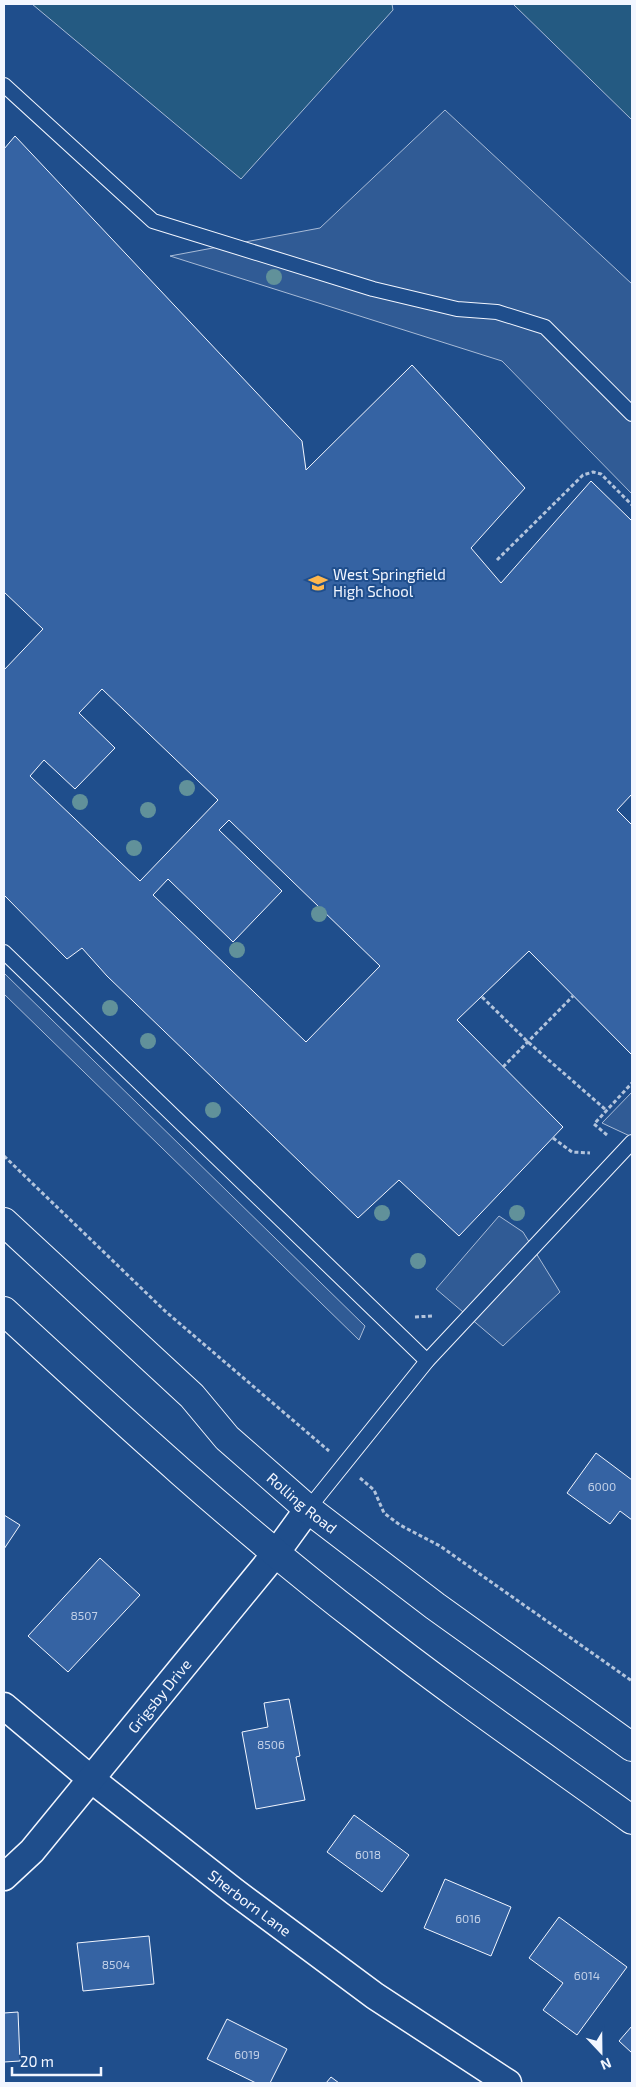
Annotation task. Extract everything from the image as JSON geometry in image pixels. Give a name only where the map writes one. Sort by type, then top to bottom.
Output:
[{"type":"main road","name":"Rolling Road","points":[[4,1222],[192,1396],[227,1438],[308,1509],[435,1606],[632,1748]]},
{"type":"main road","points":[[4,1310],[198,1489],[362,1623],[632,1820]]},
{"type":"street","name":"Grigsby Drive","points":[[4,1877],[32,1850],[91,1779],[276,1553],[308,1509]]},
{"type":"street","name":"Sherborn Lane","points":[[4,1706],[91,1779],[235,1892],[375,1996],[508,2083]]},
{"type":"lane","points":[[4,85],[153,221],[373,288],[457,309],[497,312],[545,327],[632,414]]},
{"type":"lane","points":[[4,952],[427,1361]]},
{"type":"lane","points":[[308,1509],[427,1361],[632,1142]]},
{"type":"path","points":[[497,560],[583,475],[592,472],[601,474],[632,505]]},
{"type":"path","points":[[503,1067],[573,996]]},
{"type":"path","points":[[482,997],[528,1042],[606,1110]]},
{"type":"path","points":[[605,1141],[608,1136],[594,1124],[632,1083]]},
{"type":"path","points":[[553,1138],[572,1152],[588,1154],[594,1151]]},
{"type":"path","points":[[4,1156],[165,1311],[374,1490],[384,1512],[400,1525],[440,1546],[632,1682]]},
{"type":"shaded area","points":[[32,4],[392,4],[393,10],[241,179]]},
{"type":"shaded area","points":[[513,4],[632,4],[632,120]]},
{"type":"shaded area","points":[[445,110],[632,284],[632,494],[502,361],[170,256],[320,228]]},
{"type":"shaded area","points":[[4,973],[365,1326],[359,1340],[4,994]]},
{"type":"shaded area","points":[[632,1092],[632,1137],[602,1123]]},
{"type":"shaded area","points":[[499,1216],[523,1232],[560,1292],[503,1346],[436,1289]]},
{"type":"building","points":[[15,136],[302,441],[306,470],[412,365],[525,488],[471,548],[501,583],[591,481],[632,521],[632,794],[617,810],[632,825],[632,1055],[529,951],[457,1020],[563,1127],[459,1236],[399,1180],[358,1218],[107,976],[82,948],[67,959],[4,895],[4,670],[43,629],[4,592],[4,149]],"holes":[[[102,689],[218,800],[140,881],[30,776],[44,760],[75,789],[115,748],[79,713]],[[229,820],[380,966],[306,1042],[153,895],[168,879],[233,942],[282,891],[219,830]]]},
{"type":"building","points":[[596,1453],[632,1480],[632,1520],[620,1511],[610,1524],[567,1493]]},
{"type":"building","points":[[4,1515],[20,1525],[4,1549]]},
{"type":"building","points":[[100,1558],[140,1595],[68,1672],[28,1636]]},
{"type":"building","points":[[289,1699],[300,1756],[296,1757],[305,1800],[256,1809],[242,1732],[268,1727],[264,1703]]},
{"type":"building","points":[[354,1815],[409,1855],[382,1892],[327,1852]]},
{"type":"building","points":[[445,1879],[511,1907],[491,1956],[424,1928]]},
{"type":"building","points":[[559,1917],[627,1967],[577,2035],[543,2010],[563,1983],[529,1958]]},
{"type":"building","points":[[149,1936],[154,1984],[83,1991],[77,1943]]},
{"type":"building","points":[[18,2012],[20,2061],[4,2062],[4,2013]]},
{"type":"building","points":[[227,2019],[287,2049],[270,2083],[256,2083],[207,2059]]},
{"type":"building","points":[[632,2026],[632,2053],[619,2041]]},
{"type":"building","points":[[331,2077],[339,2083],[326,2083]]},
{"type":"place","name":"West Springfield High School","points":[[318,583]]}]
